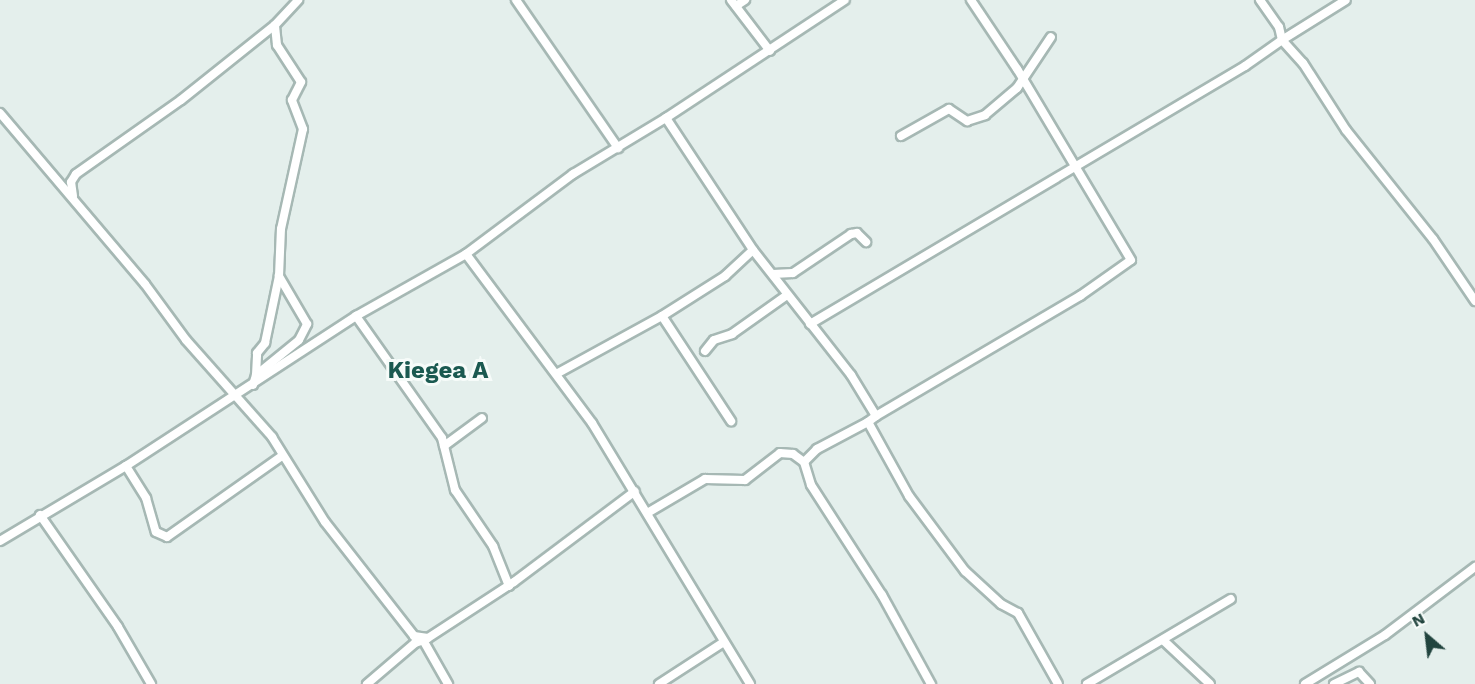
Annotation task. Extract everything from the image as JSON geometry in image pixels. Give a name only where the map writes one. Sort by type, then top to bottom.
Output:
[{"type":"street","points":[[73,197],[71,182],[76,174],[181,100],[275,25],[298,0]]},
{"type":"street","points":[[516,0],[618,148]]},
{"type":"street","points":[[745,0],[733,3],[770,51]]},
{"type":"street","points":[[0,541],[40,515],[126,466],[356,316],[466,254],[573,174],[666,118],[845,0]]},
{"type":"street","points":[[804,462],[817,448],[868,422],[1128,264],[1131,255],[1073,167],[1023,80],[971,0]]},
{"type":"street","points":[[1260,0],[1279,27],[1282,40],[1298,57],[1346,130],[1433,239],[1475,301]]},
{"type":"street","points":[[810,324],[1245,66],[1346,0]]},
{"type":"street","points":[[253,384],[258,353],[265,343],[279,276],[282,219],[303,129],[292,100],[301,82],[278,45],[275,25]]},
{"type":"street","points":[[901,136],[949,109],[967,121],[985,115],[1023,80],[1051,37]]},
{"type":"street","points":[[0,112],[73,197],[235,396],[259,421],[374,588],[414,636],[426,639],[448,684]]},
{"type":"street","points":[[666,118],[753,250],[851,375],[876,416]]},
{"type":"street","points":[[773,274],[793,273],[852,234],[857,233],[866,242]]},
{"type":"street","points":[[558,373],[662,316],[734,269],[753,250]]},
{"type":"street","points":[[466,254],[558,373],[649,513],[750,684]]},
{"type":"street","points":[[256,375],[299,340],[307,324],[279,276]]},
{"type":"street","points":[[705,351],[714,340],[732,334],[787,295]]},
{"type":"street","points":[[356,316],[421,404],[444,446],[455,490],[493,546],[509,586]]},
{"type":"street","points":[[662,316],[731,421]]},
{"type":"street","points":[[444,446],[482,418]]},
{"type":"street","points":[[868,422],[909,496],[964,571],[1001,604],[1018,613],[1058,684]]},
{"type":"street","points":[[649,513],[705,479],[745,480],[780,453],[794,454],[804,462],[811,484],[882,595],[931,684]]},
{"type":"street","points":[[126,466],[146,498],[156,532],[167,537],[282,456]]},
{"type":"street","points":[[367,684],[426,639],[509,586],[634,492]]},
{"type":"street","points":[[40,515],[118,627],[151,684]]},
{"type":"street","points":[[1305,684],[1385,635],[1475,567]]},
{"type":"street","points":[[1087,684],[1231,599]]},
{"type":"street","points":[[1163,640],[1210,684]]},
{"type":"street","points":[[659,684],[724,642]]},
{"type":"street","points":[[1334,684],[1359,672],[1370,684]]},
{"type":"district","name":"Kiegea A","points":[[438,371]]}]
